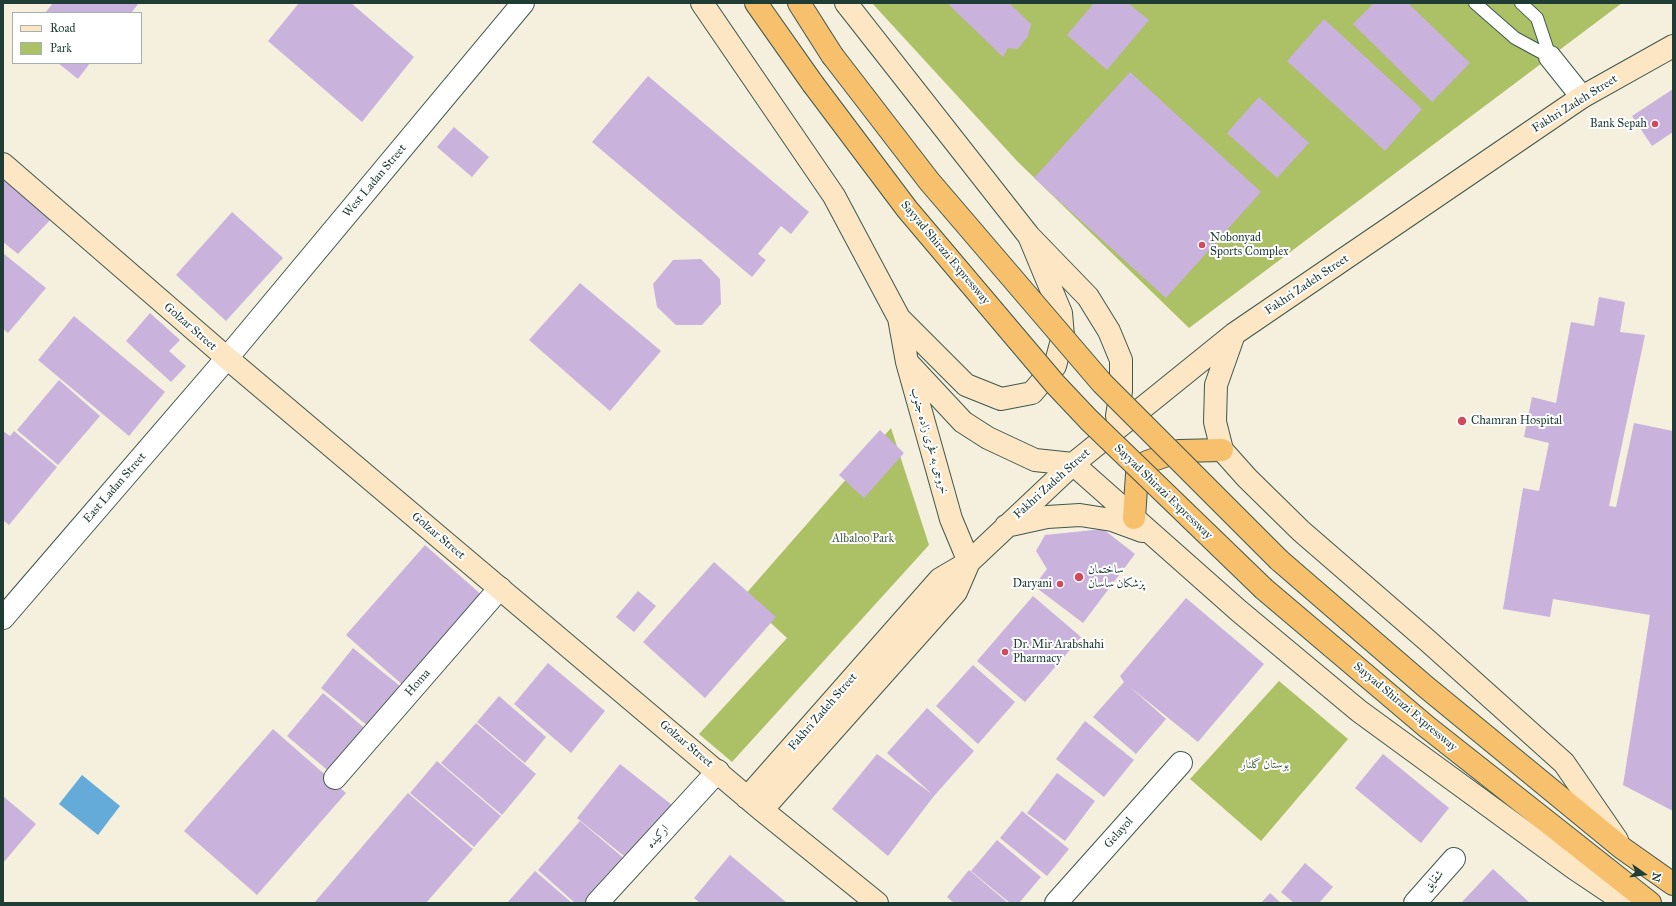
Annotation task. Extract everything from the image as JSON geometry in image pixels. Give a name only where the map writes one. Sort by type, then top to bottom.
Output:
[{"type":"highway","name":"Sayyad Shirazi Expressway","points":[[756,3],[813,84],[907,209],[1055,384],[1088,420],[1264,589],[1427,727],[1650,903]]},
{"type":"highway","points":[[799,3],[832,55],[929,181],[1102,383],[1279,560],[1426,687],[1622,848],[1673,884]]},
{"type":"highway","points":[[1134,518],[1137,474],[1147,462],[1179,451],[1222,450]]},
{"type":"main road","points":[[702,3],[834,196],[899,318],[966,385],[1001,399],[1032,393],[1055,366],[1063,336],[1061,312],[1029,236]]},
{"type":"main road","points":[[846,3],[1029,236],[1088,297],[1109,331],[1120,360],[1122,391],[1114,430]]},
{"type":"main road","name":"Fakhri Zadeh Street","points":[[754,804],[940,579],[969,562],[1073,464],[1114,430],[1234,334],[1582,98],[1673,46]]},
{"type":"main road","name":"Golzar Street","points":[[3,164],[227,358],[718,771],[754,804],[877,903]]},
{"type":"main road","name":"خروجی به فخری زاده جنوب","points":[[899,318],[907,362],[951,519],[969,562]]},
{"type":"main road","points":[[1234,334],[1216,385],[1215,422],[1222,450],[1247,478],[1302,531],[1564,763],[1622,848]]},
{"type":"main road","points":[[907,362],[963,422],[988,438],[1035,460],[1073,464],[1239,611],[1359,711],[1574,868],[1626,903]]},
{"type":"main road","points":[[1005,527],[1047,517],[1080,515],[1112,520],[1153,535]]},
{"type":"street","name":"West Ladan Street","points":[[227,358],[523,3]]},
{"type":"street","points":[[1550,57],[1582,98]]},
{"type":"street","name":"East Ladan Street","points":[[3,618],[227,358]]},
{"type":"street","name":"Homa","points":[[336,778],[500,588]]},
{"type":"street","name":"Gelayol","points":[[1056,903],[1181,763]]},
{"type":"street","name":"ارکیده","points":[[597,903],[718,771]]},
{"type":"street","name":"شقایق","points":[[1415,903],[1454,858]]},
{"type":"lane","points":[[1475,3],[1515,38],[1550,57]]},
{"type":"lane","points":[[1521,3],[1538,18],[1550,57]]},
{"type":"green space","name":"Nobonyad Sports Complex","points":[[872,3],[1622,3],[1189,328],[1017,161]]},
{"type":"green space","name":"Albaloo Park","points":[[891,428],[929,545],[732,762],[699,734],[787,638],[743,597]]},
{"type":"green space","name":"بوستان گلنار","points":[[1279,681],[1348,739],[1261,841],[1190,779]]},
{"type":"water","points":[[82,775],[120,806],[98,835],[59,804]]},
{"type":"building","points":[[53,3],[139,3],[132,12],[46,12]]},
{"type":"building","points":[[299,3],[351,3],[414,57],[362,122],[268,41]]},
{"type":"building","points":[[947,3],[1009,3],[1031,24],[1028,36],[1018,49],[1008,48],[1003,57]]},
{"type":"building","points":[[1094,3],[1128,3],[1149,20],[1107,70],[1067,35]]},
{"type":"building","points":[[1374,3],[1408,3],[1470,63],[1432,102],[1353,24]]},
{"type":"building","points":[[1324,19],[1422,109],[1385,151],[1287,61]]},
{"type":"building","points":[[59,64],[89,64],[78,79]]},
{"type":"building","points":[[1130,72],[1261,192],[1166,298],[1034,178]]},
{"type":"building","points":[[648,76],[809,212],[791,234],[781,226],[758,254],[766,260],[752,277],[592,142]]},
{"type":"building","name":"Bank Sepah","points":[[1673,89],[1673,132],[1652,146],[1632,116]]},
{"type":"building","points":[[1259,97],[1309,143],[1277,178],[1227,133]]},
{"type":"building","points":[[454,127],[489,157],[472,177],[437,147]]},
{"type":"building","points":[[3,171],[53,217],[18,254],[3,242]]},
{"type":"building","points":[[232,212],[283,258],[226,321],[176,275]]},
{"type":"building","points":[[3,253],[46,288],[8,333],[3,329]]},
{"type":"building","points":[[701,259],[720,279],[721,304],[702,325],[676,325],[657,307],[653,284],[673,260]]},
{"type":"building","points":[[580,283],[661,351],[610,411],[529,340]]},
{"type":"building","points":[[1599,297],[1625,302],[1620,332],[1645,335],[1609,506],[1616,507],[1634,423],[1673,431],[1673,811],[1623,785],[1650,615],[1553,599],[1550,617],[1503,609],[1523,488],[1539,491],[1549,443],[1524,437],[1532,397],[1556,403],[1571,322],[1594,326]]},
{"type":"building","points":[[150,313],[180,340],[169,351],[186,366],[171,382],[126,341]]},
{"type":"building","points":[[74,316],[165,392],[129,436],[38,360]]},
{"type":"building","points":[[59,380],[100,416],[58,465],[17,430]]},
{"type":"building","points":[[880,430],[904,453],[864,498],[839,475]]},
{"type":"building","points":[[3,431],[10,436],[14,431],[57,467],[9,525],[3,520]]},
{"type":"building","name":"ساختمان پزشکان ساسان","points":[[1103,529],[1135,554],[1083,623],[1034,586],[1047,569],[1036,551],[1045,535]]},
{"type":"building","points":[[425,545],[484,597],[405,687],[346,635]]},
{"type":"building","points":[[714,562],[776,617],[705,698],[643,642]]},
{"type":"building","points":[[638,591],[656,606],[634,632],[616,617]]},
{"type":"building","points":[[1033,596],[1081,637],[1025,702],[977,661]]},
{"type":"building","points":[[1186,598],[1264,664],[1198,742],[1130,687],[1166,719],[1136,754],[1093,717],[1124,682],[1120,676]]},
{"type":"building","points":[[353,648],[400,686],[368,726],[321,688]]},
{"type":"building","points":[[548,663],[605,711],[571,753],[514,704]]},
{"type":"building","points":[[973,665],[1015,702],[978,744],[936,706]]},
{"type":"building","points":[[323,693],[368,731],[332,774],[287,736]]},
{"type":"building","points":[[499,696],[546,737],[525,763],[477,722]]},
{"type":"building","points":[[927,708],[974,751],[934,796],[888,856],[832,809],[877,754],[932,794],[887,753]]},
{"type":"building","points":[[1085,721],[1134,760],[1104,797],[1056,759]]},
{"type":"building","points":[[476,723],[536,774],[502,815],[441,763]]},
{"type":"building","points":[[273,729],[346,793],[257,895],[184,831]]},
{"type":"building","points":[[1383,754],[1449,808],[1421,843],[1355,788]]},
{"type":"building","points":[[437,761],[501,816],[474,847],[410,793]]},
{"type":"building","points":[[620,764],[672,805],[629,860],[577,818]]},
{"type":"building","points":[[1057,773],[1095,801],[1065,841],[1027,813]]},
{"type":"building","points":[[408,793],[473,849],[426,903],[314,903]]},
{"type":"building","points":[[3,796],[36,824],[3,863]]},
{"type":"building","points":[[1022,811],[1069,849],[1047,876],[1000,838]]},
{"type":"building","points":[[580,821],[627,861],[590,903],[575,903],[538,870]]},
{"type":"building","points":[[997,840],[1041,877],[1019,903],[1010,903],[971,871]]},
{"type":"building","points":[[730,855],[787,903],[700,903],[694,898]]},
{"type":"building","points":[[1305,863],[1333,887],[1319,903],[1294,903],[1281,892]]},
{"type":"building","points":[[1493,869],[1530,903],[1461,903]]},
{"type":"building","points":[[969,870],[1008,903],[954,903],[947,897]]},
{"type":"building","points":[[535,871],[572,903],[507,903]]},
{"type":"building","points":[[1270,893],[1281,903],[1261,903]]},
{"type":"place","name":"Bank Sepah","points":[[1655,124]]},
{"type":"place","name":"Nobonyad Sports Complex","points":[[1202,245]]},
{"type":"place","name":"Chamran Hospital","points":[[1462,421]]},
{"type":"place","name":"ساختمان پزشکان ساسان","points":[[1079,577]]},
{"type":"place","name":"Daryani","points":[[1060,584]]},
{"type":"place","name":"Dr. Mir Arabshahi Pharmacy","points":[[1005,652]]}]
